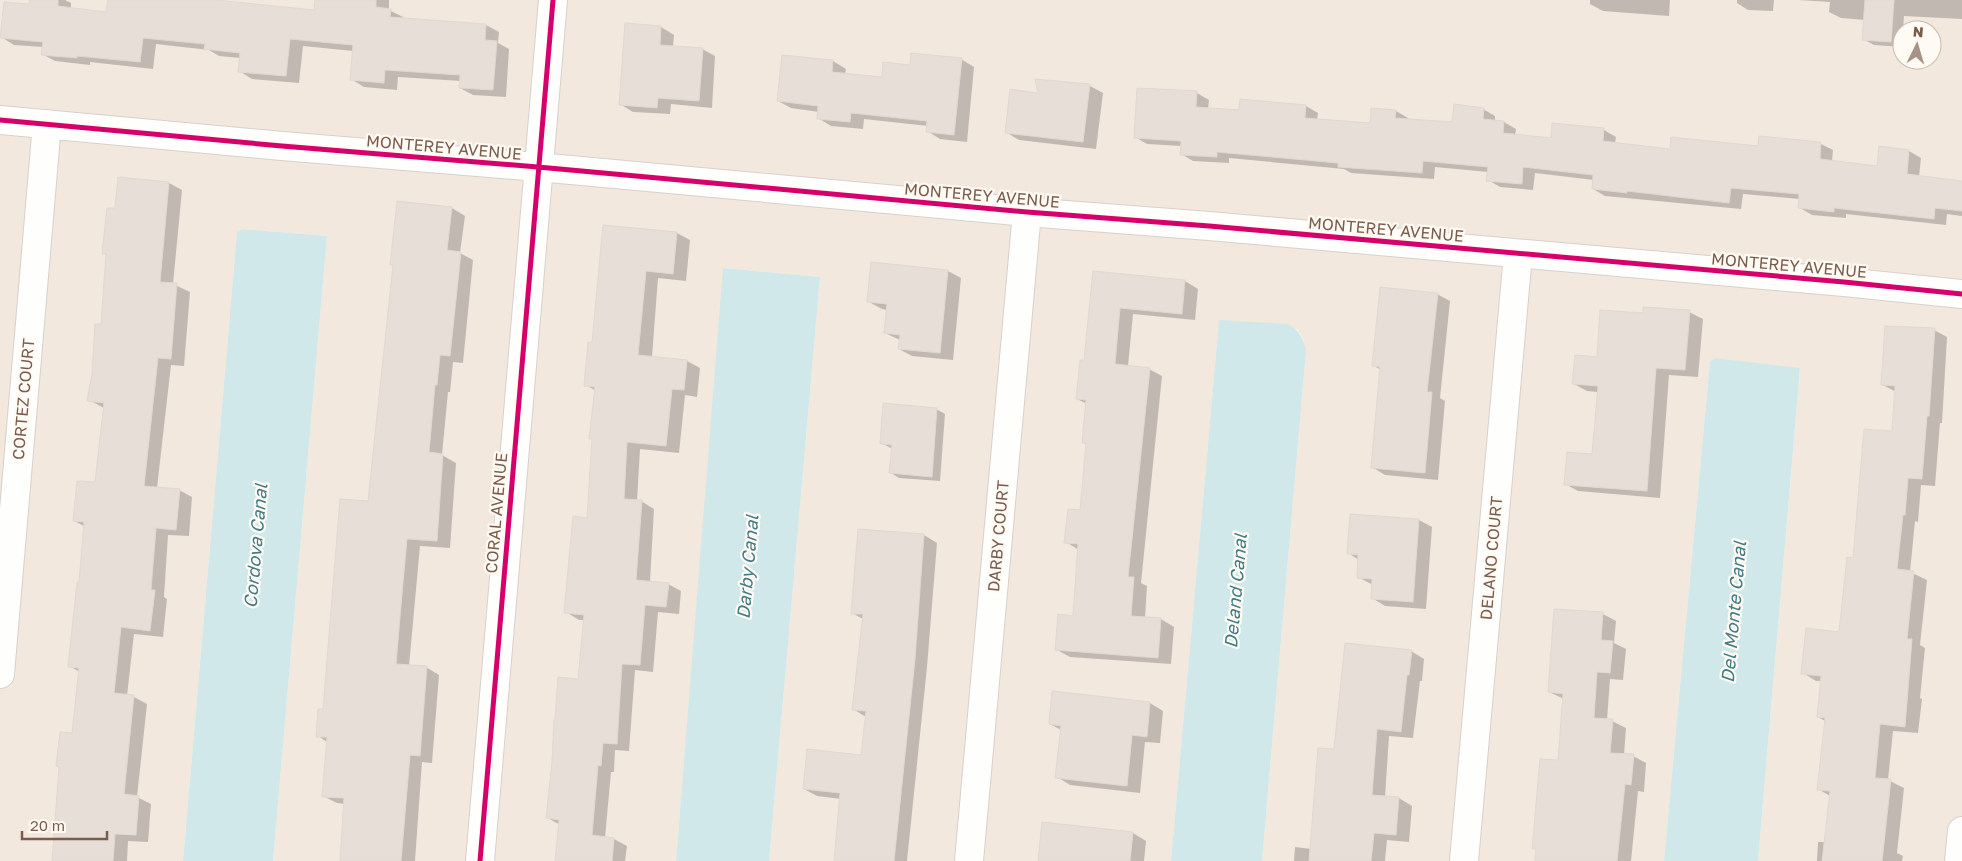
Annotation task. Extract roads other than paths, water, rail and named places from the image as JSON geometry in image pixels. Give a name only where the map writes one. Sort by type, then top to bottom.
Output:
[{"type":"street","name":"CORAL AVENUE","points":[[480,861],[553,0]]},
{"type":"street","name":"MONTEREY AVENUE","points":[[0,120],[1027,212],[1209,226],[1844,282],[1962,294]]},
{"type":"street","name":"CORTEZ COURT","points":[[0,674],[47,124]]},
{"type":"street","name":"DARBY COURT","points":[[969,861],[1027,212]]},
{"type":"street","name":"DELANO COURT","points":[[1464,861],[1518,254]]},
{"type":"street","points":[[1960,861],[1962,831]]},
{"type":"water","name":"Cordova Canal","points":[[242,229],[327,236],[273,861],[183,861],[237,232]]},
{"type":"water","name":"Darby Canal","points":[[723,268],[820,277],[769,861],[676,861]]},
{"type":"water","name":"Deland Canal","points":[[1219,320],[1287,324],[1300,334],[1306,350],[1262,861],[1171,861]]},
{"type":"water","name":"Del Monte Canal","points":[[1715,358],[1800,368],[1758,861],[1664,861],[1710,361]]}]
